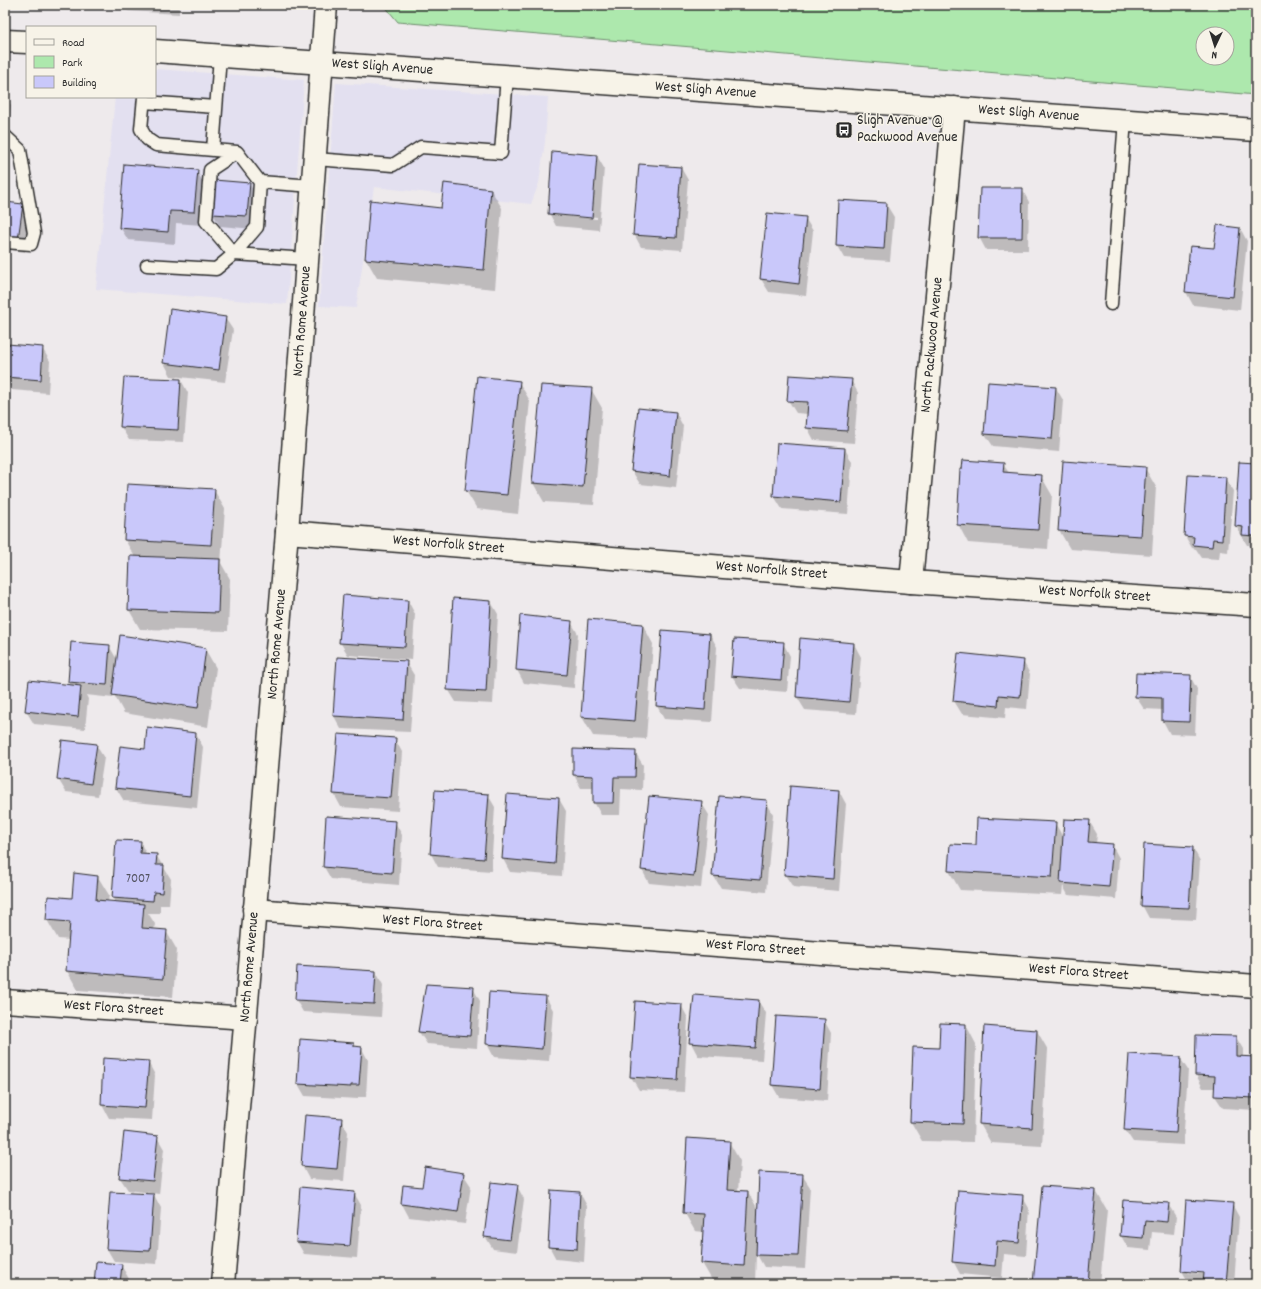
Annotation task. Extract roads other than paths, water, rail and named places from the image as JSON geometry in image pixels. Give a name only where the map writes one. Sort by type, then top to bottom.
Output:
[{"type":"street","name":"North Rome Avenue","points":[[225,1284],[254,910],[287,532],[326,5]]},
{"type":"street","points":[[5,41],[26,42]]},
{"type":"street","name":"West Sligh Avenue","points":[[156,51],[1256,130]]},
{"type":"street","name":"North Packwood Avenue","points":[[911,582],[954,108]]},
{"type":"street","name":"West Norfolk Street","points":[[287,532],[911,582],[1256,605]]},
{"type":"street","name":"West Flora Street","points":[[254,910],[1256,986]]},
{"type":"street","name":"West Flora Street","points":[[5,1001],[246,1018]]},
{"type":"lane","points":[[213,150],[220,56]]},
{"type":"lane","points":[[314,159],[394,165],[421,148],[501,153],[507,76]]},
{"type":"lane","points":[[147,265],[216,269],[234,254],[257,227],[260,182],[238,152],[156,146],[147,139],[141,129],[144,99],[216,107]]},
{"type":"lane","points":[[1112,304],[1125,120]]},
{"type":"lane","points":[[5,136],[20,150],[34,233],[31,244],[5,242]]},
{"type":"lane","points":[[238,152],[210,170],[206,221],[234,254],[307,259]]},
{"type":"lane","points":[[260,182],[313,186]]},
{"type":"place","name":"Sligh Avenue @ Packwood Avenue","points":[[844,130]]}]
